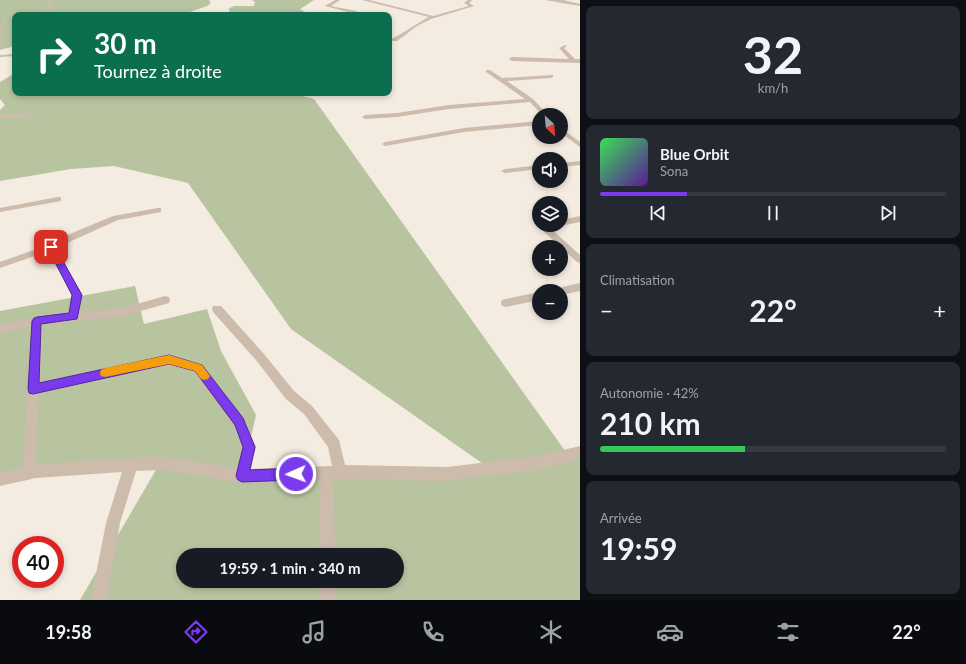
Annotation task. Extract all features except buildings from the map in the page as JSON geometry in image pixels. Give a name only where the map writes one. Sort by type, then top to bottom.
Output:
[{"type":"street","points":[[47,12],[52,0]]},
{"type":"street","points":[[338,0],[327,6],[354,12]]},
{"type":"street","points":[[364,0],[434,17]]},
{"type":"street","points":[[392,40],[395,40],[407,30],[434,17],[472,6],[466,3],[470,0]]},
{"type":"street","points":[[508,0],[522,0]]},
{"type":"street","points":[[547,0],[562,1],[580,5]]},
{"type":"street","points":[[0,31],[4,23]]},
{"type":"street","points":[[0,38],[12,37]]},
{"type":"street","points":[[564,46],[561,48],[577,61]]},
{"type":"street","points":[[0,56],[12,55]]},
{"type":"street","points":[[512,59],[577,61]]},
{"type":"street","points":[[488,71],[531,100],[538,108]]},
{"type":"street","points":[[502,80],[552,76]]},
{"type":"street","points":[[365,117],[397,115],[449,107],[531,100]]},
{"type":"street","points":[[0,117],[34,115]]},
{"type":"street","points":[[385,144],[464,130],[532,124]]},
{"type":"street","points":[[568,136],[580,145]]},
{"type":"street","points":[[568,164],[580,163]]},
{"type":"street","points":[[505,171],[532,168]]},
{"type":"street","points":[[0,210],[58,199]]},
{"type":"street","points":[[0,265],[51,247],[68,238],[116,218],[158,210]]},
{"type":"street","points":[[568,222],[580,219]]},
{"type":"street","points":[[549,232],[580,260]]},
{"type":"street","points":[[51,247],[77,295],[73,316]]},
{"type":"street","points":[[568,290],[580,287]]},
{"type":"street","points":[[506,303],[532,297]]},
{"type":"street","points":[[0,329],[37,321],[73,316],[123,312],[165,300]]},
{"type":"street","points":[[217,309],[260,357],[290,395],[308,410],[334,444],[340,472]]},
{"type":"street","points":[[28,472],[37,321]]},
{"type":"street","points":[[33,389],[169,360],[198,368],[239,422],[249,447],[242,476]]},
{"type":"street","points":[[0,479],[28,472],[161,463],[242,476],[340,472],[447,474],[538,463],[580,452]]},
{"type":"street","points":[[98,600],[113,523],[131,465]]},
{"type":"street","points":[[323,473],[327,490],[327,548]]},
{"type":"street","points":[[327,588],[327,600]]},
{"type":"green space","points":[[0,0],[210,0],[209,1],[211,3],[190,12],[12,12],[12,47],[0,50]]},
{"type":"green space","points":[[252,0],[314,0],[300,9],[304,12],[228,12],[230,11],[228,9],[234,6],[254,6],[255,2]]},
{"type":"green space","points":[[12,75],[12,96],[302,96],[314,99],[568,455],[580,452],[580,600],[80,600],[160,463],[0,479],[0,311],[135,286],[144,324],[207,309],[221,351],[256,415],[242,476],[489,468],[291,329],[188,183],[114,166],[71,169],[0,181],[0,110],[5,105],[0,99],[0,82]]},
{"type":"slow traffic","points":[[105,373],[169,360],[198,368],[204,376]]},
{"type":"route","points":[[51,247],[77,295],[73,316],[37,321],[33,389],[169,360],[198,368],[239,422],[249,447],[242,476],[296,474]]}]
